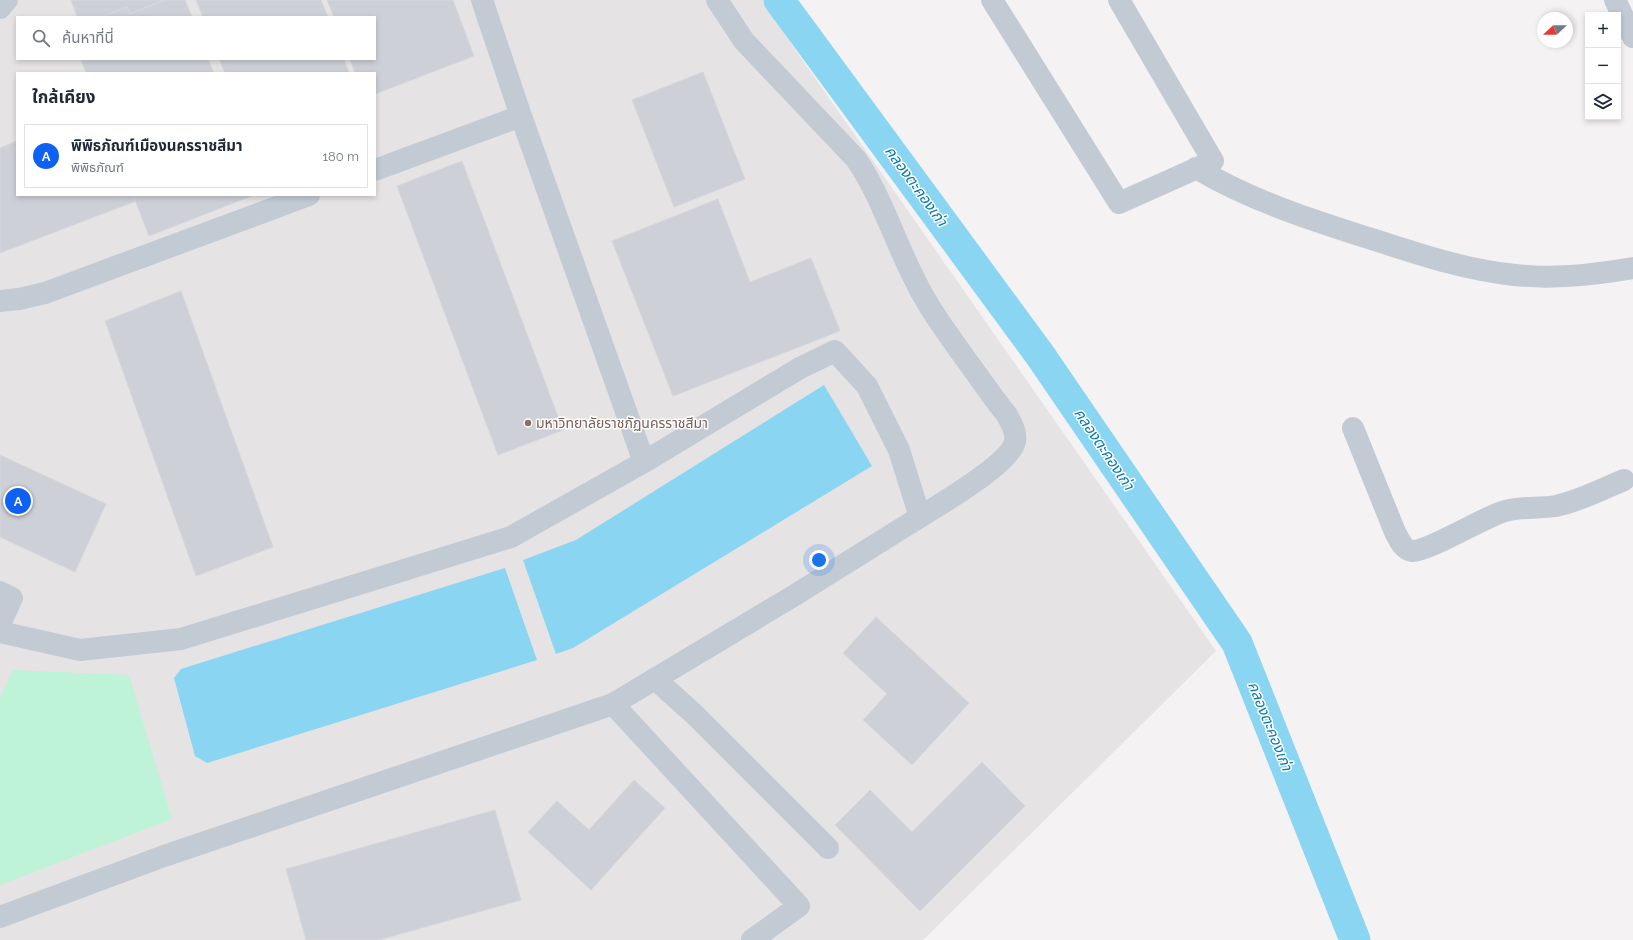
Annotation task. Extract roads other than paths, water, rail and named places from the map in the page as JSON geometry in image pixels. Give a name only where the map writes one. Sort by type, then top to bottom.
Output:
[{"type":"street","points":[[0,8],[7,0]]},
{"type":"street","points":[[482,0],[521,116],[644,462]]},
{"type":"street","points":[[0,917],[164,856],[613,704],[920,517],[985,474],[1008,455],[1015,443],[1016,436],[1013,426],[1007,415],[946,331],[916,283],[898,247],[872,184],[862,168],[856,159],[744,41],[717,0]]},
{"type":"street","points":[[992,0],[1119,203],[1213,161],[1119,0]]},
{"type":"street","points":[[1615,0],[1633,36]]},
{"type":"street","points":[[376,170],[521,116]]},
{"type":"street","points":[[1196,168],[1235,190],[1309,218],[1404,250],[1477,269],[1507,274],[1565,276],[1633,268]]},
{"type":"street","points":[[0,301],[19,299],[46,293],[305,196]]},
{"type":"street","points":[[0,632],[80,650],[180,639],[511,537],[644,462],[800,368],[836,351],[867,386],[899,450],[920,517]]},
{"type":"street","points":[[1353,428],[1395,532],[1403,546],[1413,551],[1418,551],[1502,512],[1522,508],[1545,508],[1574,501],[1624,480]]},
{"type":"street","points":[[0,592],[12,598],[0,624]]},
{"type":"street","points":[[655,679],[694,714],[828,848]]},
{"type":"street","points":[[613,704],[799,906],[752,940]]},
{"type":"water","points":[[824,385],[872,466],[573,648],[556,654],[523,560],[576,540]]},
{"type":"water","points":[[505,568],[537,660],[207,763],[195,756],[174,678],[181,669]]},
{"type":"waterway","name":"คลองตะคองเก่า","points":[[779,0],[1040,355],[1237,643],[1355,940]]},
{"type":"place","name":"มหาวิทยาลัยราชภัฏนครราชสีมา","points":[[528,423]]},
{"type":"place","name":"พิพิธภัณฑ์เมืองนครราชสีมา","points":[[18,501]]}]
